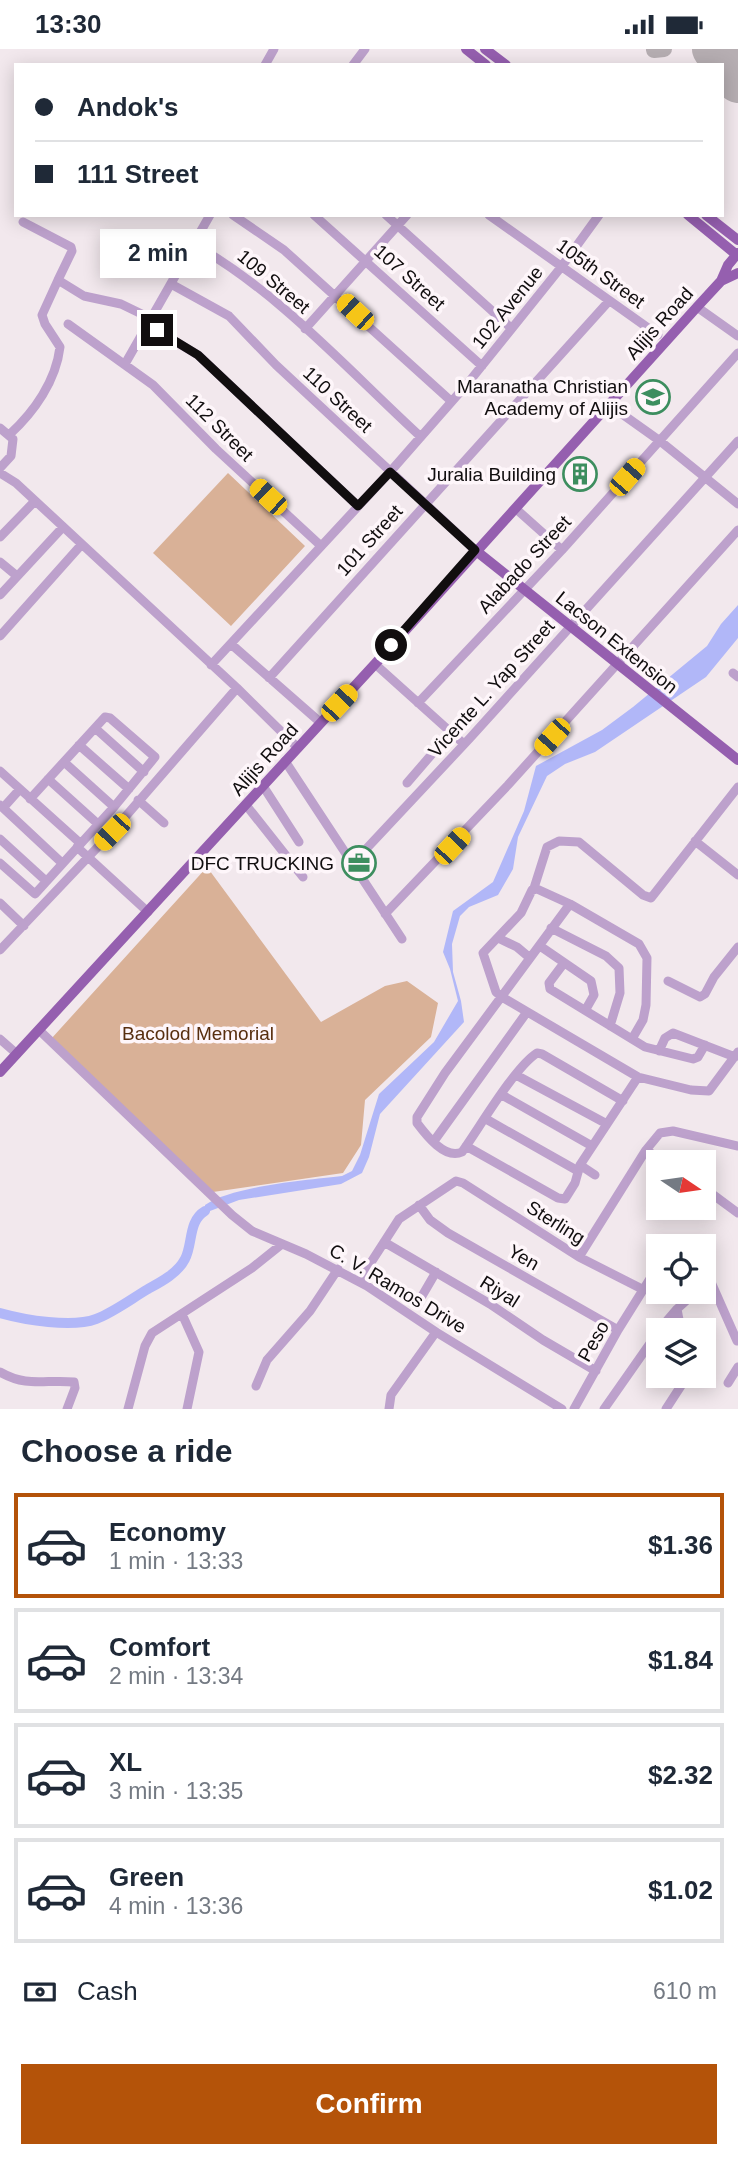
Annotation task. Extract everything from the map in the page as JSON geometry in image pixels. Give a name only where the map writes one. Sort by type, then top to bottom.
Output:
[{"type":"main road","points":[[466,49],[484,63]]},
{"type":"main road","points":[[485,49],[503,63]]},
{"type":"main road","points":[[691,217],[737,254]]},
{"type":"main road","points":[[709,217],[738,240]]},
{"type":"main road","name":"Alijis Road","points":[[0,1072],[299,748],[475,550],[516,509],[721,281],[728,265],[737,254]]},
{"type":"main road","name":"Alijis Road","points":[[721,281],[738,273]]},
{"type":"main road","name":"Lacson Extension","points":[[475,550],[738,760]]},
{"type":"street","points":[[125,364],[209,217]]},
{"type":"street","points":[[236,217],[270,239],[451,401]]},
{"type":"street","name":"107 Street","points":[[316,217],[482,366]]},
{"type":"street","points":[[388,217],[511,328]]},
{"type":"street","points":[[305,329],[405,217]]},
{"type":"street","name":"105th Street","points":[[492,217],[658,335]]},
{"type":"street","name":"102 Avenue","points":[[211,664],[421,437],[482,366],[598,217]]},
{"type":"street","points":[[10,434],[37,405],[57,361],[60,347],[41,315],[63,273],[71,247],[23,222]]},
{"type":"street","name":"109 Street","points":[[193,244],[238,271],[421,437]]},
{"type":"street","points":[[58,280],[84,296],[121,304],[198,355],[358,506]]},
{"type":"street","name":"110 Street","points":[[171,283],[229,316],[276,365],[475,550]]},
{"type":"street","name":"101 Street","points":[[269,678],[609,301]]},
{"type":"street","points":[[696,307],[738,337]]},
{"type":"street","name":"112 Street","points":[[68,324],[153,385],[216,449],[320,545]]},
{"type":"street","name":"Alabado Street","points":[[418,703],[562,550],[738,353]]},
{"type":"street","points":[[608,404],[660,441],[738,504]]},
{"type":"street","points":[[0,428],[13,439],[11,456],[0,470],[299,748]]},
{"type":"street","name":"Vicente L. Yap Street","points":[[353,863],[738,441]]},
{"type":"street","points":[[0,537],[34,502]]},
{"type":"street","points":[[516,509],[562,550]]},
{"type":"street","points":[[0,595],[63,527]]},
{"type":"street","points":[[385,914],[452,846],[738,530]]},
{"type":"street","points":[[0,636],[82,544]]},
{"type":"street","points":[[0,562],[17,576]]},
{"type":"street","points":[[231,644],[321,723]]},
{"type":"street","points":[[375,664],[464,744]]},
{"type":"street","points":[[2,944],[24,926],[88,857],[237,688]]},
{"type":"street","points":[[0,863],[34,894],[155,760],[110,718],[105,717],[30,799]]},
{"type":"street","points":[[95,728],[144,772]]},
{"type":"street","points":[[407,783],[451,732]]},
{"type":"street","points":[[79,745],[129,789]]},
{"type":"street","points":[[285,761],[402,939]]},
{"type":"street","points":[[64,762],[114,807]]},
{"type":"street","points":[[0,771],[148,912]]},
{"type":"street","points":[[48,779],[98,824]]},
{"type":"street","points":[[263,786],[299,842]]},
{"type":"street","points":[[659,1051],[665,1038],[673,1033],[736,1054],[707,1092],[638,1077],[502,997],[496,992],[483,953],[521,913],[534,888],[547,847],[559,841],[579,842],[643,895],[651,898],[738,786]]},
{"type":"street","points":[[20,789],[2,807],[62,863]]},
{"type":"street","points":[[138,800],[164,823]]},
{"type":"street","points":[[246,805],[303,877]]},
{"type":"street","points":[[0,839],[46,881]]},
{"type":"street","points":[[695,841],[738,875]]},
{"type":"street","points":[[534,888],[570,904],[639,944],[646,952],[648,968],[645,1013],[632,1039]]},
{"type":"street","points":[[0,903],[24,926]]},
{"type":"street","points":[[570,904],[445,1073],[417,1117],[418,1125],[442,1150],[452,1154],[461,1152],[516,1075],[537,1053],[623,1101]]},
{"type":"street","points":[[551,928],[606,956],[619,968],[620,993],[610,1026]]},
{"type":"street","points":[[498,938],[517,947],[530,958]]},
{"type":"street","points":[[540,946],[588,977],[594,986],[594,995],[586,1009]]},
{"type":"street","points":[[668,982],[700,997],[705,994],[714,977],[738,947]]},
{"type":"street","points":[[564,963],[549,983],[550,989],[645,1047],[693,1059],[698,1057],[705,1045]]},
{"type":"street","points":[[434,1141],[527,1012]]},
{"type":"street","name":"C. V. Ramos Drive","points":[[40,1031],[252,1231],[359,1281],[562,1409]]},
{"type":"street","points":[[0,1039],[17,1054]]},
{"type":"street","points":[[516,1075],[607,1124]]},
{"type":"street","points":[[466,1146],[562,1199],[567,1197],[592,1146],[638,1077]]},
{"type":"street","points":[[502,1095],[592,1146]]},
{"type":"street","points":[[486,1119],[595,1175]]},
{"type":"street","points":[[579,1257],[646,1150],[660,1133],[668,1132],[738,1146]]},
{"type":"street","name":"Sterling","points":[[419,1205],[453,1181],[463,1183],[579,1257],[643,1290]]},
{"type":"street","points":[[716,1197],[738,1213]]},
{"type":"street","points":[[359,1281],[399,1219],[419,1205]]},
{"type":"street","name":"Yen","points":[[419,1205],[430,1220],[448,1233],[618,1330]]},
{"type":"street","name":"Riyal","points":[[384,1242],[596,1371]]},
{"type":"street","points":[[128,1409],[148,1338],[252,1268],[282,1244]]},
{"type":"street","points":[[256,1386],[267,1360],[310,1311],[338,1269]]},
{"type":"street","points":[[422,1296],[436,1272]]},
{"type":"street","name":"Peso","points":[[574,1409],[646,1285]]},
{"type":"street","points":[[716,1293],[737,1341]]},
{"type":"street","points":[[670,1318],[683,1304]]},
{"type":"street","points":[[677,1309],[679,1318]]},
{"type":"street","points":[[182,1314],[199,1352],[187,1409]]},
{"type":"street","points":[[389,1409],[391,1395],[436,1332]]},
{"type":"street","points":[[604,1409],[646,1349]]},
{"type":"street","points":[[727,1383],[738,1367]]},
{"type":"street","points":[[0,1372],[16,1381],[27,1383],[74,1382],[75,1388],[67,1409]]},
{"type":"street","points":[[666,1409],[680,1388]]},
{"type":"green space","points":[[228,473],[305,546],[231,626],[153,553]]},
{"type":"green space","name":"Bacolod Memorial","points":[[207,867],[321,1022],[385,986],[407,981],[438,1003],[431,1037],[365,1100],[361,1145],[343,1173],[213,1192],[51,1039]]},
{"type":"water","points":[[738,605],[738,638],[706,677],[595,752],[565,764],[547,776],[518,837],[513,869],[498,895],[469,907],[460,916],[452,944],[453,972],[464,1022],[380,1114],[362,1173],[341,1184],[239,1200],[205,1211],[205,1205],[233,1193],[342,1176],[352,1171],[360,1155],[379,1094],[434,1042],[458,1001],[443,952],[453,911],[493,882],[524,811],[536,766],[602,730],[633,707],[707,646],[721,624]]},
{"type":"waterway","points":[[0,1313],[62,1323],[86,1322],[103,1316],[178,1269],[185,1259],[196,1221],[205,1211]]},
{"type":"taxiway","points":[[654,50],[664,49]]},
{"type":"runway","points":[[713,49],[724,63]]},
{"type":"runway","points":[[724,64],[738,82]]},
{"type":"place","name":"Maranatha Christian Academy of Alijis","points":[[653,397]]},
{"type":"place","name":"Juralia Building","points":[[580,474]]},
{"type":"place","name":"DFC TRUCKING","points":[[359,863]]},
{"type":"route","points":[[157,330],[198,355],[358,506],[390,472],[475,550],[391,645]]}]
